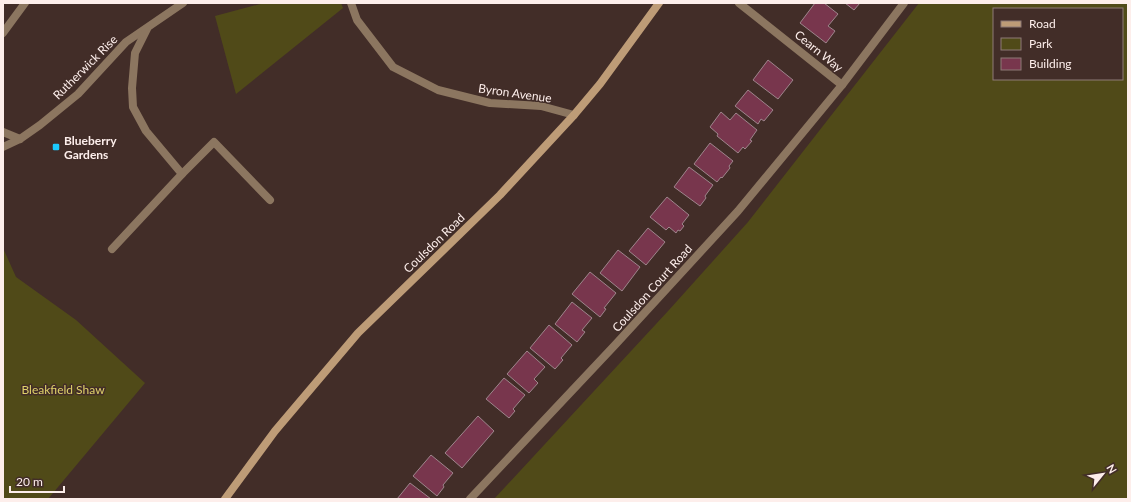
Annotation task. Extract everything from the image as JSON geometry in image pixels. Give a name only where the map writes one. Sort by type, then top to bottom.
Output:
[{"type":"main road","name":"Coulsdon Road","points":[[225,499],[275,431],[358,333],[500,195],[574,115],[600,84],[659,3]]},
{"type":"street","points":[[3,33],[24,3]]},
{"type":"street","name":"Rutherwick Rise","points":[[3,147],[40,125],[78,94],[126,42],[183,3]]},
{"type":"street","name":"Byron Avenue","points":[[351,3],[357,20],[393,66],[438,90],[490,104],[541,106],[574,115]]},
{"type":"street","name":"Cearn Way","points":[[739,3],[842,85],[904,3]]},
{"type":"street","points":[[147,28],[135,53],[132,88],[134,107],[146,131],[182,174]]},
{"type":"street","name":"Coulsdon Court Road","points":[[470,499],[616,345],[738,211],[842,85]]},
{"type":"street","points":[[3,132],[20,138]]},
{"type":"street","points":[[112,249],[214,142],[270,200]]},
{"type":"green space","points":[[264,3],[341,3],[343,8],[236,94],[215,16]]},
{"type":"green space","points":[[919,3],[1128,3],[1128,499],[494,499],[669,310],[748,222]]},
{"type":"green space","name":"Bleakfield Shaw","points":[[3,248],[16,277],[76,320],[145,383],[48,499],[3,499]]},
{"type":"building","points":[[815,3],[824,3],[838,14],[828,26],[835,31],[826,43],[800,23]]},
{"type":"building","points":[[845,3],[860,3],[854,10]]},
{"type":"building","points":[[768,60],[793,80],[778,99],[753,80]]},
{"type":"building","points":[[748,90],[773,110],[764,121],[761,119],[758,124],[735,106]]},
{"type":"building","points":[[721,112],[730,120],[736,113],[757,130],[750,140],[752,141],[745,149],[743,147],[738,153],[717,136],[718,134],[710,127]]},
{"type":"building","points":[[710,143],[733,161],[729,166],[730,168],[717,182],[694,164]]},
{"type":"building","points":[[689,167],[713,185],[700,206],[674,187]]},
{"type":"building","points":[[667,197],[689,215],[682,224],[684,226],[676,233],[669,227],[666,230],[650,217]]},
{"type":"building","points":[[648,228],[665,242],[646,265],[629,251]]},
{"type":"building","points":[[618,250],[640,267],[622,291],[600,273]]},
{"type":"building","points":[[590,272],[616,293],[604,308],[606,309],[600,317],[572,294]]},
{"type":"building","points":[[572,302],[592,318],[582,330],[585,332],[577,342],[555,324]]},
{"type":"building","points":[[549,325],[572,345],[561,358],[563,360],[555,369],[530,348]]},
{"type":"building","points":[[527,351],[545,367],[534,379],[538,383],[529,393],[507,374]]},
{"type":"building","points":[[504,378],[525,395],[513,409],[515,411],[509,418],[486,399]]},
{"type":"building","points":[[478,416],[494,431],[462,468],[445,453]]},
{"type":"building","points":[[431,455],[453,473],[443,485],[444,487],[437,496],[413,476]]},
{"type":"building","points":[[410,483],[431,499],[397,499]]},
{"type":"place","name":"Blueberry Gardens","points":[[56,147]]}]
